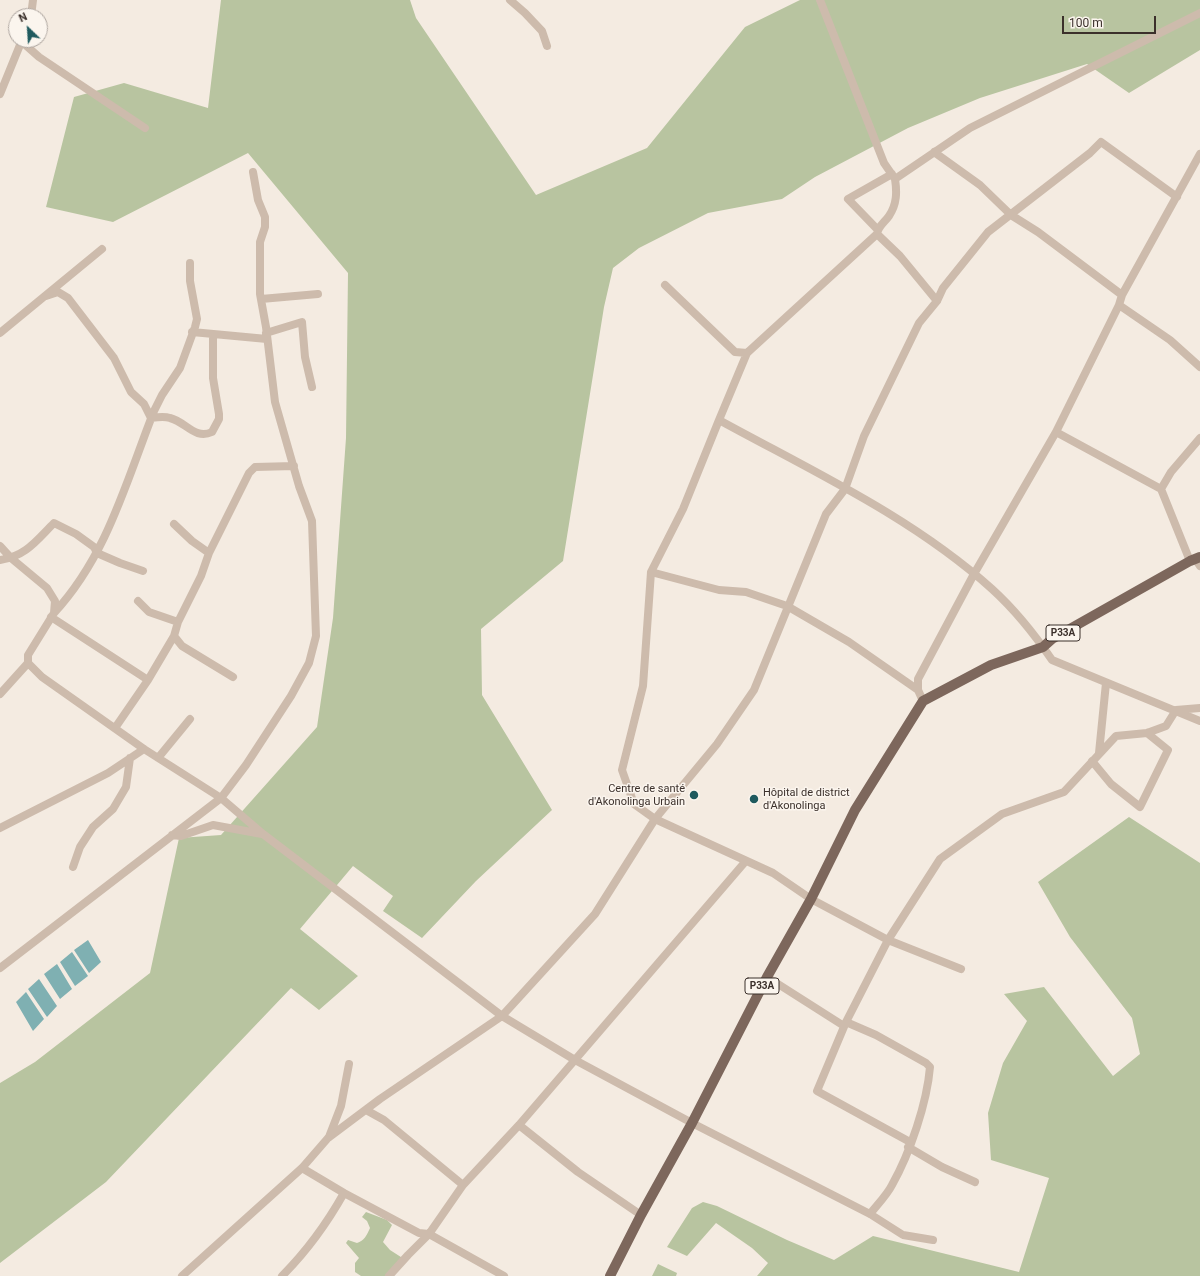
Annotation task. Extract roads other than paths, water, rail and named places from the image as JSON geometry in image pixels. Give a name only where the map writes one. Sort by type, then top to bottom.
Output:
[{"type":"main road","name":"P33A","points":[[610,1276],[641,1215],[692,1124],[767,977],[811,899],[855,810],[923,701],[991,665],[1043,647],[1052,639],[1197,561]]},
{"type":"street","points":[[510,0],[542,31],[547,46]]},
{"type":"street","points":[[820,0],[884,163],[893,176],[897,195],[890,216],[877,232],[747,353],[683,509],[651,572],[643,686],[622,770],[634,804],[655,819],[745,862],[773,873],[811,899],[888,940],[961,969]]},
{"type":"street","points":[[936,301],[900,256],[848,199],[893,176],[934,152],[970,128],[1200,13]]},
{"type":"street","points":[[0,94],[18,48]]},
{"type":"street","points":[[29,48],[39,57],[145,128]]},
{"type":"street","points":[[182,1276],[302,1168],[328,1138],[380,1098],[502,1016],[595,914],[655,819],[717,744],[754,690],[787,606],[826,514],[845,489],[867,429],[919,323],[936,301],[943,288],[988,232],[1011,216],[1090,153],[1101,142],[1177,197]]},
{"type":"street","points":[[934,152],[980,185],[1011,216],[1038,232],[1122,295]]},
{"type":"street","points":[[923,701],[918,690],[918,679],[974,574],[1056,432],[1119,305],[1122,295],[1200,154]]},
{"type":"street","points":[[0,968],[221,798],[246,765],[291,696],[310,663],[316,636],[312,521],[299,486],[275,402],[261,299],[260,242],[265,227],[265,217],[258,200],[253,172]]},
{"type":"street","points":[[0,333],[102,249]]},
{"type":"street","points":[[0,694],[28,663],[28,655],[53,615],[72,594],[109,531],[132,474],[151,418],[162,395],[180,368],[196,319],[190,281],[190,264]]},
{"type":"street","points":[[665,285],[735,352],[747,353]]},
{"type":"street","points":[[46,296],[58,292],[68,298],[114,358],[131,392],[144,404],[151,418]]},
{"type":"street","points":[[261,299],[318,294]]},
{"type":"street","points":[[1119,305],[1170,340],[1200,367]]},
{"type":"street","points":[[192,332],[267,336],[302,322],[306,356],[312,387]]},
{"type":"street","points":[[151,418],[171,418],[199,435],[212,432],[219,419],[213,378],[212,334]]},
{"type":"street","points":[[719,420],[845,489],[910,527],[974,574],[993,590],[1043,647],[1052,660],[1200,721]]},
{"type":"street","points":[[1056,432],[1161,489],[1197,561]]},
{"type":"street","points":[[1161,489],[1171,472],[1200,438]]},
{"type":"street","points":[[115,728],[148,680],[174,636],[178,622],[201,576],[210,553],[253,468],[294,466]]},
{"type":"street","points":[[0,560],[11,558],[24,552],[54,523],[76,534],[94,547],[97,553],[120,564],[143,571]]},
{"type":"street","points":[[174,524],[192,541],[210,553]]},
{"type":"street","points":[[0,546],[11,558],[47,588],[55,601],[53,615]]},
{"type":"street","points":[[651,572],[719,590],[746,592],[787,606],[849,642],[918,690]]},
{"type":"street","points":[[138,601],[149,612],[178,622]]},
{"type":"street","points":[[53,615],[148,680]]},
{"type":"street","points":[[174,636],[182,646],[233,677]]},
{"type":"street","points":[[28,663],[42,677],[144,749],[221,798],[263,834],[502,1016],[575,1060],[692,1124],[870,1214],[903,1235],[933,1240]]},
{"type":"street","points":[[1099,753],[1106,683]]},
{"type":"street","points":[[1176,710],[1200,708]]},
{"type":"street","points":[[976,1182],[942,1167],[909,1145],[817,1091],[845,1024],[888,940],[940,859],[1002,814],[1064,792],[1116,736],[1147,733],[1166,726],[1176,710]]},
{"type":"street","points":[[158,758],[190,719]]},
{"type":"street","points":[[1092,761],[1111,784],[1140,807],[1168,750],[1147,733]]},
{"type":"street","points":[[0,828],[108,774],[144,749]]},
{"type":"street","points":[[73,867],[80,847],[93,827],[113,809],[126,787],[130,758]]},
{"type":"street","points":[[172,835],[181,836],[213,825],[263,834]]},
{"type":"street","points":[[389,1276],[429,1234],[462,1185],[519,1125],[745,862]]},
{"type":"street","points":[[767,977],[845,1024],[876,1036],[926,1063],[930,1067],[929,1084],[909,1145],[892,1185],[870,1214]]},
{"type":"street","points":[[328,1138],[341,1106],[349,1064]]},
{"type":"street","points":[[366,1110],[384,1120],[462,1185]]},
{"type":"street","points":[[519,1125],[578,1172],[641,1215]]},
{"type":"street","points":[[302,1168],[344,1193],[419,1233],[429,1234],[504,1276]]},
{"type":"street","points":[[282,1276],[311,1246],[325,1226],[344,1193]]},
{"type":"water","points":[[88,940],[101,962],[89,973],[74,950]]},
{"type":"water","points":[[72,952],[88,976],[75,986],[60,962]]},
{"type":"water","points":[[57,964],[72,989],[60,999],[44,974]]},
{"type":"water","points":[[39,979],[57,1006],[47,1017],[28,989]]},
{"type":"water","points":[[26,992],[44,1019],[33,1031],[16,1002]]},
{"type":"place","name":"Centre de santé d'Akonolinga Urbain","points":[[694,795]]},
{"type":"place","name":"Hôpital de district d'Akonolinga","points":[[754,799]]}]
